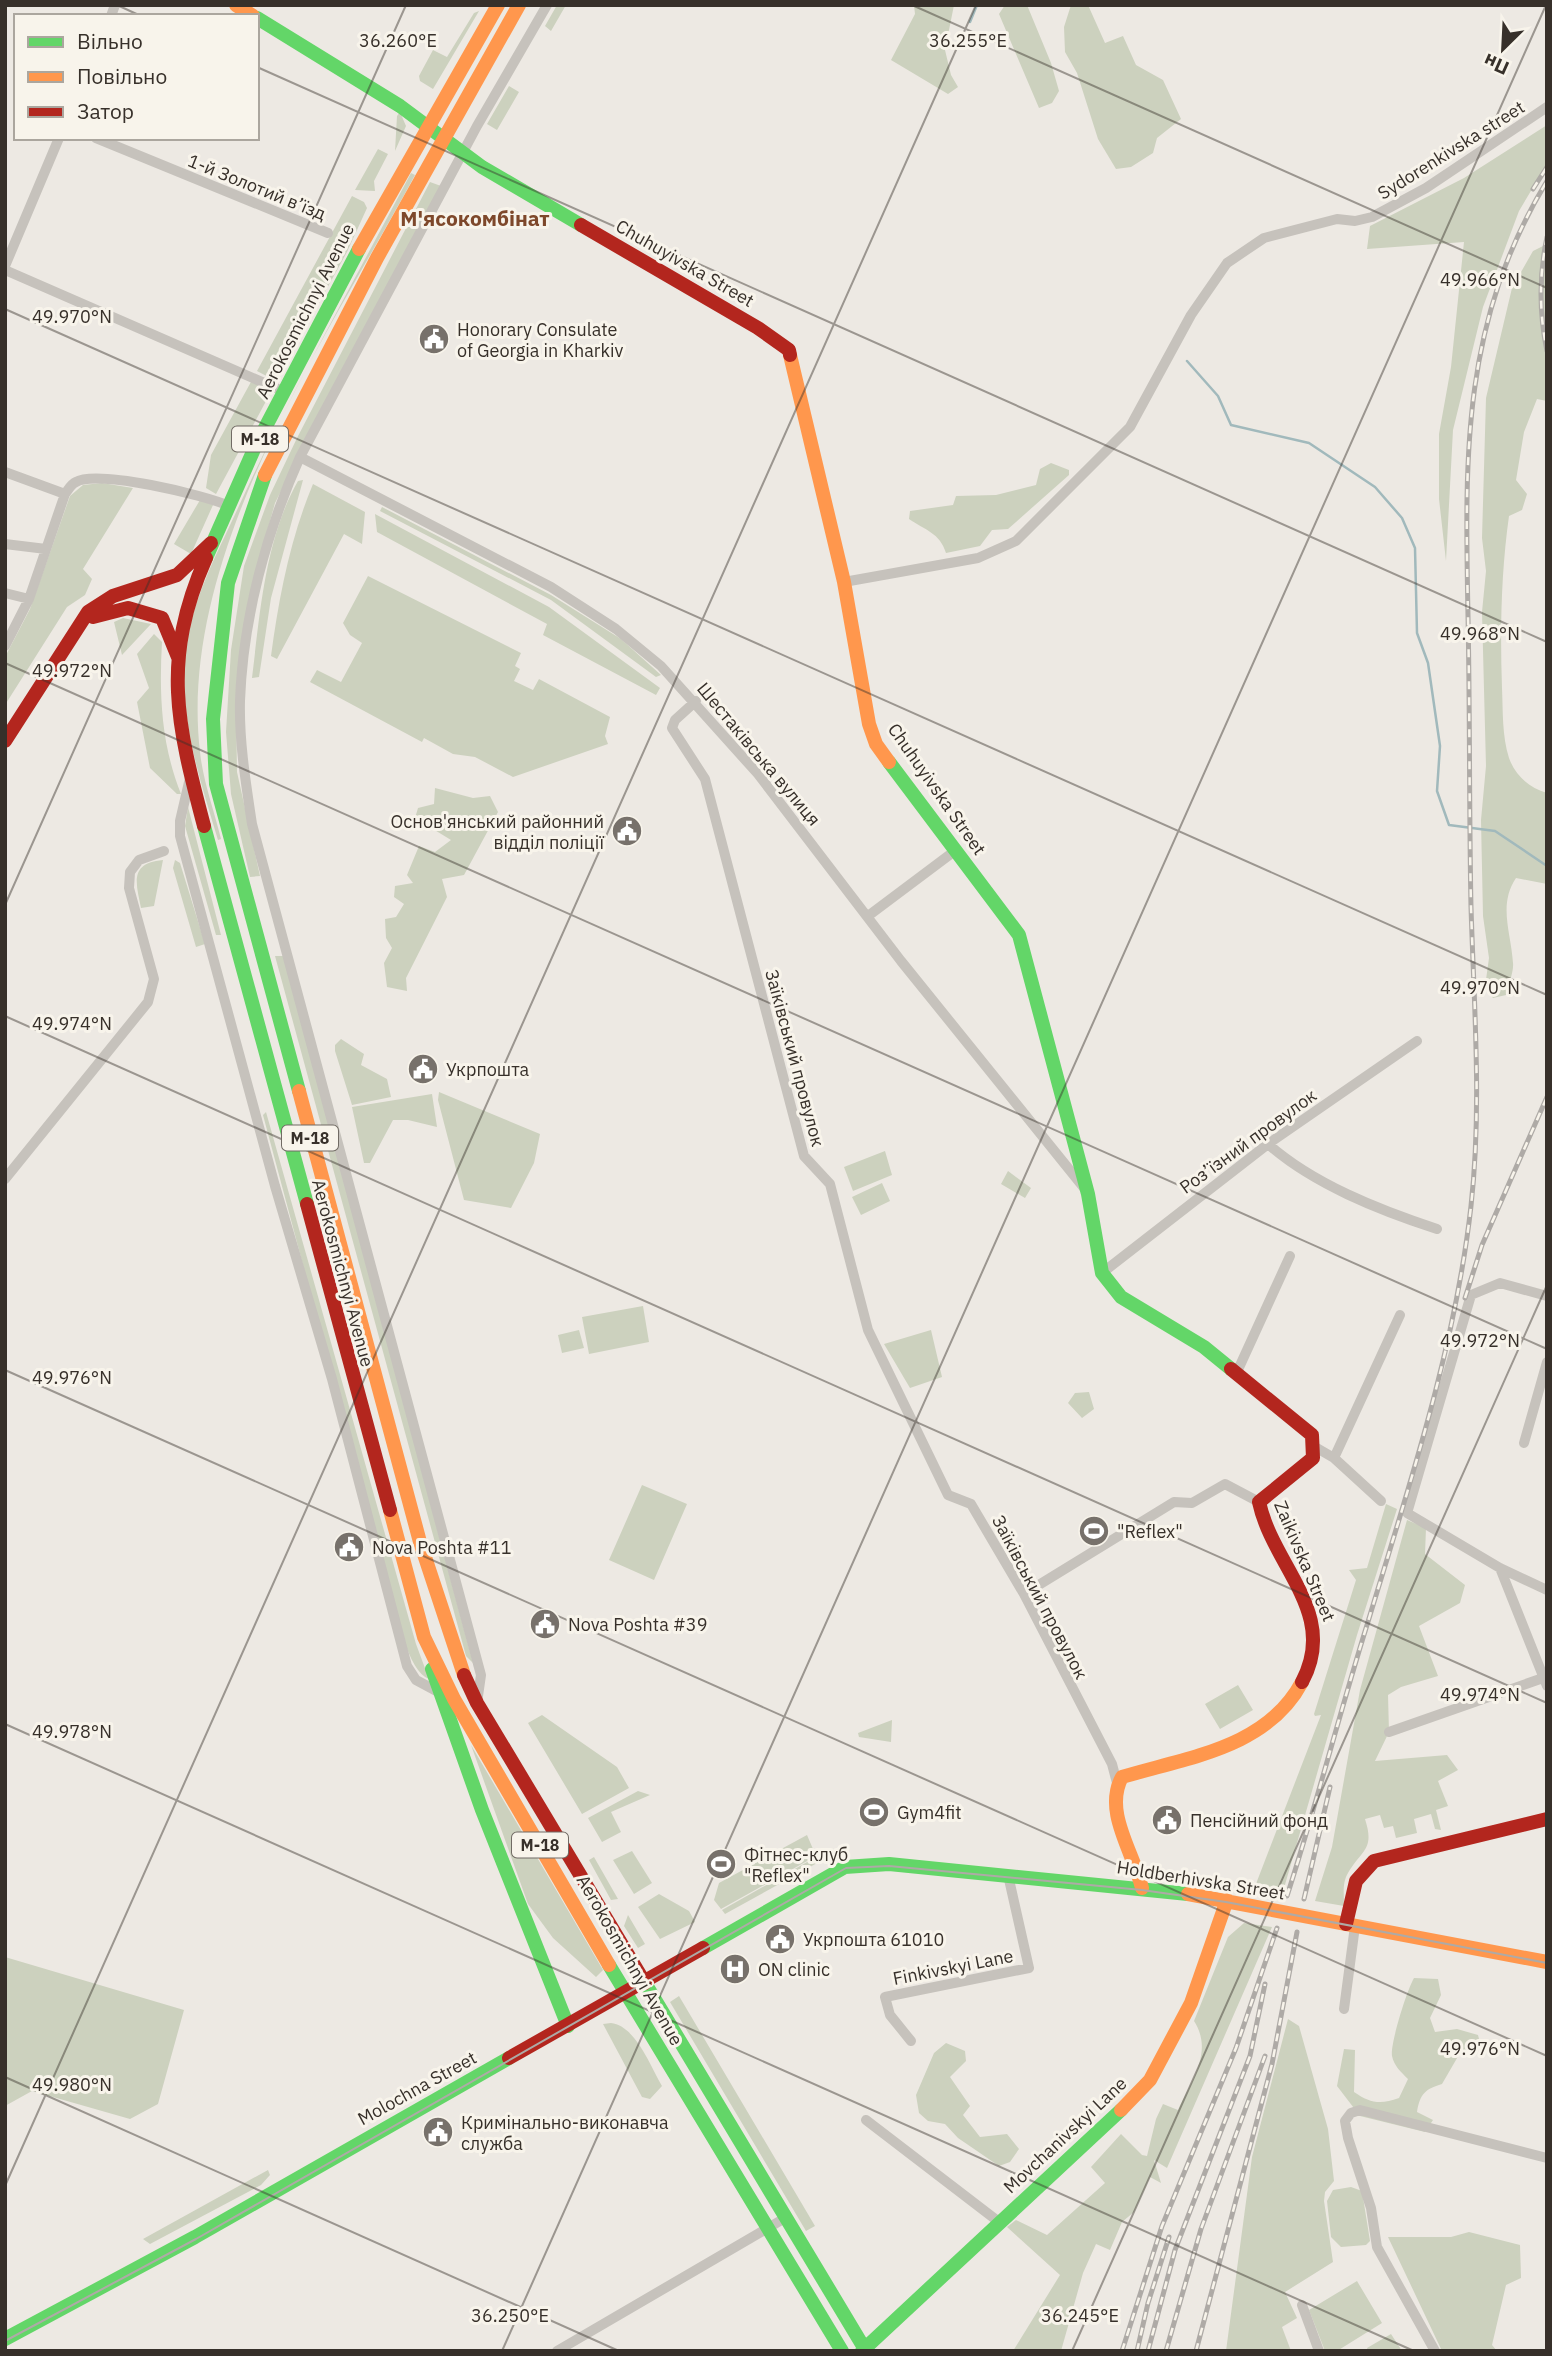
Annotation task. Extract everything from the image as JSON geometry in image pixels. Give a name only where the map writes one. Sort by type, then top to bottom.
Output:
[{"type":"main road","name":"Aerokosmichnyi Avenue","points":[[498,5],[381,207],[229,506],[193,592],[178,657],[176,702],[190,778],[424,1637],[454,1699],[625,1992],[839,2348]]},
{"type":"main road","name":"Aerokosmichnyi Avenue","points":[[519,5],[370,270],[272,457],[257,494],[228,583],[217,664],[212,743],[216,784],[231,848],[446,1632],[477,1703],[864,2350]]},
{"type":"main road","name":"Chuhuyivska Street","points":[[259,20],[427,125],[462,154],[758,328],[789,350],[844,582],[869,724],[876,744],[1019,934],[1088,1194],[1102,1273]]},
{"type":"main road","points":[[6,738],[88,612],[99,604],[177,575],[214,540]]},
{"type":"main road","points":[[76,631],[108,610],[137,608],[162,618],[178,657]]},
{"type":"main road","points":[[1102,1273],[1121,1297],[1204,1347],[1304,1426],[1312,1435],[1315,1447]]},
{"type":"main road","name":"Zaikivska Street","points":[[1117,1783],[1122,1777],[1243,1741],[1275,1720],[1303,1680],[1317,1633],[1313,1618],[1264,1524],[1259,1502],[1306,1467],[1313,1458],[1315,1447]]},
{"type":"main road","points":[[424,1637],[438,1692],[463,1760],[568,2026]]},
{"type":"main road","points":[[463,1760],[467,1740],[482,1745]]},
{"type":"main road","points":[[1117,1783],[1113,1794],[1116,1808],[1142,1888]]},
{"type":"main road","points":[[1347,1925],[1356,1881],[1374,1861],[1547,1819]]},
{"type":"main road","name":"Holdberhivska Street","points":[[845,1867],[878,1863],[1142,1888],[1227,1900],[1547,1962]]},
{"type":"main road","name":"Molochna Street","points":[[5,2339],[195,2237],[845,1867]]},
{"type":"main road","name":"Movchanivskyi Lane","points":[[864,2350],[999,2222],[1110,2122],[1157,2071],[1206,1966],[1227,1900]]},
{"type":"street","points":[[477,1703],[481,1675],[265,874],[245,775],[240,704],[254,598],[279,505],[300,457],[462,154],[547,5]]},
{"type":"street","points":[[844,582],[978,558],[1016,541],[1130,427],[1191,315],[1227,263],[1264,238],[1337,219],[1355,221],[1372,218],[1426,188],[1547,107]]},
{"type":"street","points":[[58,140],[5,268],[285,392]]},
{"type":"street","name":"1-й Золотий в’їзд","points":[[101,140],[328,233]]},
{"type":"street","name":"Шестаківська вулиця","points":[[300,457],[551,587],[616,629],[661,666],[696,701],[758,774],[1088,1194]]},
{"type":"street","points":[[5,472],[65,494]]},
{"type":"street","points":[[5,646],[29,598],[65,494],[76,481],[96,478],[198,494],[229,506]]},
{"type":"street","points":[[5,544],[46,549]]},
{"type":"street","points":[[5,593],[29,598]]},
{"type":"street","name":"Заїківський провулок","points":[[696,701],[675,720],[672,728],[705,779],[804,1156],[830,1184],[868,1330],[948,1495],[971,1504],[1024,1594],[1112,1765],[1117,1783]]},
{"type":"street","points":[[190,778],[180,821],[182,846],[275,1185],[332,1379],[407,1666],[416,1681],[454,1699]]},
{"type":"street","points":[[868,916],[956,850]]},
{"type":"street","points":[[5,1179],[148,1002],[154,979],[129,888],[130,872],[139,860],[164,851]]},
{"type":"street","name":"Роз’їзний провулок","points":[[1102,1273],[1268,1143],[1417,1041]]},
{"type":"street","points":[[1268,1143],[1293,1166],[1404,1218],[1437,1229]]},
{"type":"street","points":[[1237,1372],[1290,1256]]},
{"type":"street","points":[[1547,1296],[1500,1283],[1471,1294],[1407,1513],[1500,1568],[1547,1590]]},
{"type":"street","points":[[1334,1458],[1400,1315]]},
{"type":"street","points":[[1524,1443],[1547,1362]]},
{"type":"street","points":[[1315,1447],[1334,1458],[1381,1502]]},
{"type":"street","name":"Zaikivska Street","points":[[1024,1594],[1174,1502],[1192,1503],[1225,1484],[1259,1502]]},
{"type":"street","points":[[1389,1732],[1545,1682],[1500,1568]]},
{"type":"street","name":"Finkivskyi Lane","points":[[911,2040],[891,2015],[884,1997],[1028,1968],[1008,1875]]},
{"type":"street","points":[[1344,2009],[1347,1925]]},
{"type":"street","points":[[1435,2351],[1377,2247],[1371,2208],[1345,2121],[1351,2113],[1360,2110],[1547,2158]]},
{"type":"street","points":[[866,2120],[999,2222]]},
{"type":"street","points":[[557,2351],[785,2218]]},
{"type":"street","points":[[1302,2305],[1319,2351]]},
{"type":"green space","points":[[557,5],[566,5],[551,31],[545,26]]},
{"type":"green space","points":[[914,5],[954,5],[945,50],[951,75],[958,87],[948,94],[891,60],[915,14]]},
{"type":"green space","points":[[1005,5],[1027,5],[1051,63],[1059,91],[1052,103],[1039,108],[999,14]]},
{"type":"green space","points":[[1071,5],[1088,5],[1105,43],[1123,36],[1136,65],[1163,80],[1181,119],[1157,138],[1153,153],[1131,167],[1116,169],[1098,139],[1077,73],[1065,52],[1064,27]]},
{"type":"green space","points":[[479,11],[433,89],[420,81],[419,76],[433,50],[447,57],[474,13]]},
{"type":"green space","points":[[509,86],[519,92],[497,130],[487,124]]},
{"type":"green space","points":[[400,112],[406,126],[395,151],[397,116]]},
{"type":"green space","points":[[1547,125],[1547,164],[1519,211],[1483,307],[1453,430],[1446,561],[1439,499],[1439,434],[1451,367],[1464,242],[1367,249],[1370,226],[1464,178]]},
{"type":"green space","points":[[378,149],[388,154],[374,181],[375,191],[355,190]]},
{"type":"green space","points":[[411,173],[415,175],[340,307],[306,371]]},
{"type":"green space","points":[[430,182],[441,186],[345,364],[275,503],[250,594],[236,701],[237,772],[260,876],[250,877],[231,794],[226,732],[231,650],[244,566],[270,495],[297,438]]},
{"type":"green space","points":[[352,196],[364,202],[367,208],[347,252],[276,381],[257,371]]},
{"type":"green space","points":[[1547,244],[1547,401],[1537,399],[1524,432],[1516,480],[1527,494],[1522,510],[1509,516],[1501,645],[1503,723],[1509,758],[1523,780],[1547,793],[1547,884],[1516,878],[1511,888],[1507,919],[1513,970],[1506,995],[1493,998],[1485,987],[1489,958],[1483,916],[1481,820],[1486,766],[1482,612],[1486,571],[1482,538],[1486,398],[1512,288],[1533,251]]},
{"type":"green space","points":[[252,380],[272,390],[216,494],[206,488],[211,455]]},
{"type":"green space","points":[[297,387],[265,452],[234,527],[211,602],[199,677],[200,752],[221,839],[218,840],[198,773],[188,727],[184,681],[188,638],[198,600],[213,563],[258,465]]},
{"type":"green space","points":[[1051,463],[1069,470],[1069,475],[1008,529],[992,530],[980,546],[946,553],[936,536],[909,519],[910,511],[953,505],[956,496],[996,495],[1036,485],[1040,469]]},
{"type":"green space","points":[[303,480],[271,598],[259,677],[252,678],[261,602],[271,552],[287,503],[298,481]]},
{"type":"green space","points":[[102,483],[133,488],[83,569],[92,579],[85,595],[67,607],[5,705],[5,657],[30,609],[70,496],[83,485]]},
{"type":"green space","points":[[313,484],[365,512],[362,544],[344,534],[277,659],[271,656],[282,590],[298,526]]},
{"type":"green space","points":[[200,500],[213,505],[191,554],[174,544]]},
{"type":"green space","points":[[382,507],[551,595],[621,639],[661,675],[656,677],[551,600],[380,511]]},
{"type":"green space","points":[[375,514],[549,607],[660,688],[656,695],[543,635],[547,624],[377,532]]},
{"type":"green space","points":[[368,576],[521,653],[515,666],[520,669],[514,681],[533,690],[539,679],[610,717],[605,736],[608,744],[513,777],[475,757],[453,754],[424,738],[422,742],[310,682],[317,670],[341,682],[362,643],[350,635],[343,623]]},
{"type":"green space","points":[[123,618],[151,624],[122,655],[114,622]]},
{"type":"green space","points":[[154,634],[162,642],[161,681],[165,738],[181,794],[177,794],[150,768],[137,702],[149,688],[137,654]]},
{"type":"green space","points":[[435,788],[473,798],[490,796],[498,812],[464,875],[442,879],[447,897],[406,978],[407,991],[387,987],[384,963],[392,948],[386,938],[385,919],[396,917],[404,904],[394,897],[395,886],[413,883],[407,875],[419,846],[435,852],[451,840],[415,818],[418,808],[434,804]]},
{"type":"green space","points":[[188,807],[221,935],[216,935],[185,826]]},
{"type":"green space","points":[[163,860],[154,906],[141,908],[137,876],[145,865]]},
{"type":"green space","points":[[175,860],[180,863],[205,944],[196,947],[173,868]]},
{"type":"green space","points":[[275,956],[284,956],[473,1663],[466,1656]]},
{"type":"green space","points":[[341,1039],[364,1054],[361,1065],[387,1079],[391,1097],[352,1105],[335,1051],[335,1045]]},
{"type":"green space","points":[[439,1092],[540,1134],[534,1163],[511,1208],[464,1200],[438,1100]]},
{"type":"green space","points":[[432,1094],[437,1127],[408,1120],[393,1120],[370,1163],[364,1163],[352,1107]]},
{"type":"green space","points":[[266,1112],[416,1644],[429,1679],[415,1665],[399,1626],[263,1115]]},
{"type":"green space","points":[[885,1151],[892,1175],[853,1191],[844,1167]]},
{"type":"green space","points":[[1008,1171],[1031,1188],[1025,1198],[1001,1184]]},
{"type":"green space","points":[[882,1183],[890,1201],[861,1215],[852,1197]]},
{"type":"green space","points":[[643,1306],[649,1342],[589,1354],[582,1317]]},
{"type":"green space","points":[[579,1330],[584,1348],[562,1353],[558,1335]]},
{"type":"green space","points":[[931,1330],[942,1377],[910,1388],[884,1344]]},
{"type":"green space","points":[[1089,1392],[1094,1409],[1082,1418],[1068,1403],[1075,1393]]},
{"type":"green space","points":[[642,1485],[687,1504],[654,1580],[609,1560]]},
{"type":"green space","points":[[1386,1504],[1397,1509],[1357,1635],[1282,1895],[1254,1889],[1321,1715],[1314,1714],[1356,1580],[1349,1570],[1367,1568]]},
{"type":"green space","points":[[1407,1520],[1426,1528],[1425,1554],[1465,1585],[1460,1603],[1419,1626],[1438,1676],[1401,1687],[1388,1695],[1389,1732],[1375,1761],[1447,1755],[1458,1770],[1438,1781],[1448,1806],[1436,1810],[1441,1830],[1435,1829],[1431,1814],[1414,1819],[1417,1833],[1396,1838],[1393,1826],[1384,1828],[1380,1815],[1365,1819],[1368,1843],[1346,1877],[1344,1906],[1315,1901],[1332,1847],[1360,1690]]},
{"type":"green space","points":[[1238,1685],[1253,1710],[1220,1729],[1205,1704]]},
{"type":"green space","points":[[542,1715],[617,1767],[629,1788],[582,1814],[528,1723]]},
{"type":"green space","points":[[892,1720],[891,1742],[859,1737],[858,1733]]},
{"type":"green space","points":[[471,1745],[603,1970],[596,1977],[553,1938],[528,1904]]},
{"type":"green space","points":[[638,1791],[650,1795],[611,1812],[621,1832],[602,1842],[588,1818]]},
{"type":"green space","points":[[807,1835],[816,1856],[721,1909],[714,1900],[719,1883]]},
{"type":"green space","points":[[632,1851],[652,1883],[634,1894],[613,1860]]},
{"type":"green space","points":[[594,1857],[618,1899],[611,1900],[589,1860]]},
{"type":"green space","points":[[816,1857],[819,1862],[725,1914],[722,1910]]},
{"type":"green space","points":[[659,1894],[689,1911],[695,1922],[660,1939],[638,1907]]},
{"type":"green space","points":[[628,1915],[645,1944],[638,1948],[624,1926]]},
{"type":"green space","points":[[1244,1923],[1272,1927],[1167,2168],[1154,2160],[1161,2183],[1150,2177],[1134,2212],[1122,2222],[1110,2250],[1096,2244],[1083,2273],[1061,2351],[1013,2351],[1060,2275],[1007,2227],[1016,2220],[1047,2235],[1105,2183],[1091,2167],[1121,2134],[1142,2155],[1147,2156],[1156,2119],[1163,2104],[1178,2110],[1194,2077],[1202,2044],[1194,2021],[1228,1937]]},
{"type":"green space","points":[[5,1957],[184,2010],[158,2104],[130,2119],[32,2091],[5,2106]]},
{"type":"green space","points":[[1414,1978],[1438,1979],[1441,1995],[1430,2018],[1435,2032],[1457,2029],[1478,2035],[1481,2047],[1460,2053],[1442,2084],[1427,2090],[1422,2097],[1417,2112],[1433,2120],[1425,2132],[1360,2116],[1337,2086],[1344,2049],[1355,2050],[1354,2092],[1375,2102],[1399,2098],[1408,2079],[1394,2063],[1392,2050]]},
{"type":"green space","points":[[679,1996],[815,2226],[806,2231],[670,2002]]},
{"type":"green space","points":[[1288,2019],[1299,2026],[1328,2129],[1334,2181],[1325,2192],[1324,2201],[1333,2262],[1285,2292],[1297,2318],[1282,2327],[1291,2351],[1226,2351],[1252,2157]]},
{"type":"green space","points":[[611,2023],[628,2031],[635,2039],[662,2086],[650,2099],[642,2097],[603,2024]]},
{"type":"green space","points":[[946,2043],[965,2051],[966,2061],[950,2077],[970,2106],[963,2115],[980,2137],[1007,2134],[1019,2149],[1010,2162],[999,2166],[958,2138],[945,2124],[928,2121],[919,2113],[916,2095],[934,2053]]},
{"type":"green space","points":[[268,2170],[270,2175],[261,2185],[150,2244],[143,2239]]},
{"type":"green space","points":[[1351,2187],[1362,2191],[1370,2241],[1366,2245],[1341,2247],[1331,2237],[1327,2201],[1333,2190]]},
{"type":"green space","points":[[1469,2232],[1520,2245],[1521,2278],[1506,2285],[1492,2345],[1497,2351],[1442,2351],[1388,2237],[1451,2237]]},
{"type":"green space","points":[[1357,2281],[1382,2323],[1337,2351],[1325,2351],[1309,2310]]},
{"type":"green space","points":[[1391,2334],[1402,2351],[1368,2351],[1367,2348]]},
{"type":"waterway","points":[[970,22],[977,5]]},
{"type":"waterway","points":[[1187,361],[1218,396],[1231,425],[1309,443],[1375,487],[1402,518],[1415,548],[1417,633],[1428,663],[1440,746],[1437,791],[1449,825],[1495,831],[1547,866]]},
{"type":"tram line","points":[[5,2341],[196,2239],[846,1868],[889,1866],[1142,1890],[1226,1902],[1547,1963]]},
{"type":"railway","points":[[1533,189],[1547,167]]},
{"type":"railway","points":[[1287,1896],[1414,1470],[1442,1366],[1464,1259],[1474,1169],[1477,1094],[1470,871],[1467,557],[1469,446],[1483,339],[1498,287],[1519,234],[1547,181]]},
{"type":"railway","points":[[1547,237],[1541,294],[1547,351]]},
{"type":"railway","points":[[1465,1298],[1482,1245],[1547,1097]]},
{"type":"railway","points":[[1304,1899],[1330,1787]]},
{"type":"railway","points":[[1122,2351],[1162,2226],[1236,2048],[1277,1928]]},
{"type":"railway","points":[[1196,2351],[1272,2064],[1297,1932]]},
{"type":"railway","points":[[1148,2351],[1175,2250],[1250,2056],[1265,1984]]},
{"type":"railway","points":[[1166,2351],[1201,2229],[1265,2056]]},
{"type":"railway","points":[[1137,2351],[1148,2303],[1169,2237]]},
{"type":"traffic: fast","points":[[259,19],[400,106],[482,167],[581,225]]},
{"type":"traffic: fast","points":[[206,558],[255,447],[359,249]]},
{"type":"traffic: fast","points":[[265,475],[228,583],[213,719],[216,784],[299,1091]]},
{"type":"traffic: fast","points":[[889,762],[1019,935],[1088,1194],[1102,1273],[1121,1297],[1204,1347],[1231,1369]]},
{"type":"traffic: fast","points":[[204,826],[307,1204]]},
{"type":"traffic: fast","points":[[432,1669],[482,1810],[568,2026]]},
{"type":"traffic: fast","points":[[703,1948],[845,1867],[889,1864],[1188,1894]]},
{"type":"traffic: fast","points":[[609,1965],[842,2351]]},
{"type":"traffic: fast","points":[[645,1983],[866,2351]]},
{"type":"traffic: fast","points":[[5,2339],[195,2237],[509,2058]]},
{"type":"traffic: fast","points":[[862,2351],[1121,2110]]},
{"type":"traffic: slow","points":[[236,5],[250,14]]},
{"type":"traffic: slow","points":[[359,249],[498,5]]},
{"type":"traffic: slow","points":[[265,475],[377,258],[519,5]]},
{"type":"traffic: slow","points":[[790,355],[844,582],[869,724],[876,744],[889,762]]},
{"type":"traffic: slow","points":[[299,1091],[420,1542],[464,1675]]},
{"type":"traffic: slow","points":[[390,1510],[424,1637],[454,1699],[609,1965]]},
{"type":"traffic: slow","points":[[1142,1888],[1118,1818],[1117,1790],[1122,1777],[1199,1756],[1247,1736],[1268,1722],[1287,1704],[1302,1682]]},
{"type":"traffic: slow","points":[[1188,1894],[1547,1962]]},
{"type":"traffic: slow","points":[[1121,2110],[1150,2080],[1191,2003],[1227,1900]]},
{"type":"traffic: jam","points":[[581,225],[758,328],[789,350],[790,355]]},
{"type":"traffic: jam","points":[[5,741],[88,612],[113,596],[177,575],[211,543]]},
{"type":"traffic: jam","points":[[204,826],[181,723],[178,661],[192,595],[206,558]]},
{"type":"traffic: jam","points":[[93,617],[128,608],[162,618],[178,657]]},
{"type":"traffic: jam","points":[[307,1204],[390,1510]]},
{"type":"traffic: jam","points":[[1231,1369],[1312,1435],[1313,1458],[1259,1502],[1266,1526],[1300,1590],[1308,1612],[1313,1634],[1311,1657],[1302,1682]]},
{"type":"traffic: jam","points":[[464,1675],[477,1703],[645,1983]]},
{"type":"traffic: jam","points":[[1346,1924],[1356,1881],[1374,1861],[1547,1819]]},
{"type":"traffic: jam","points":[[509,2058],[703,1948]]},
{"type":"place","name":"Honorary Consulate of Georgia in Kharkiv","points":[[434,339]]},
{"type":"place","name":"Основ'янський районний відділ поліції","points":[[627,831]]},
{"type":"place","name":"Укрпошта","points":[[423,1069]]},
{"type":"place","name":"\"Reflex\"","points":[[1094,1531]]},
{"type":"place","name":"Nova Poshta #11","points":[[349,1547]]},
{"type":"place","name":"Nova Poshta #39","points":[[545,1624]]},
{"type":"place","name":"Gym4fit","points":[[874,1812]]},
{"type":"place","name":"Пенсійний фонд","points":[[1167,1820]]},
{"type":"place","name":"Фітнес-клуб \"Reflex\"","points":[[721,1864]]},
{"type":"place","name":"Укрпошта 61010","points":[[780,1939]]},
{"type":"place","name":"ON clinic","points":[[735,1969]]},
{"type":"place","name":"Кримінально-виконавча служба","points":[[438,2132]]},
{"type":"district","name":"М'ясокомбінат","points":[[475,218]]}]
